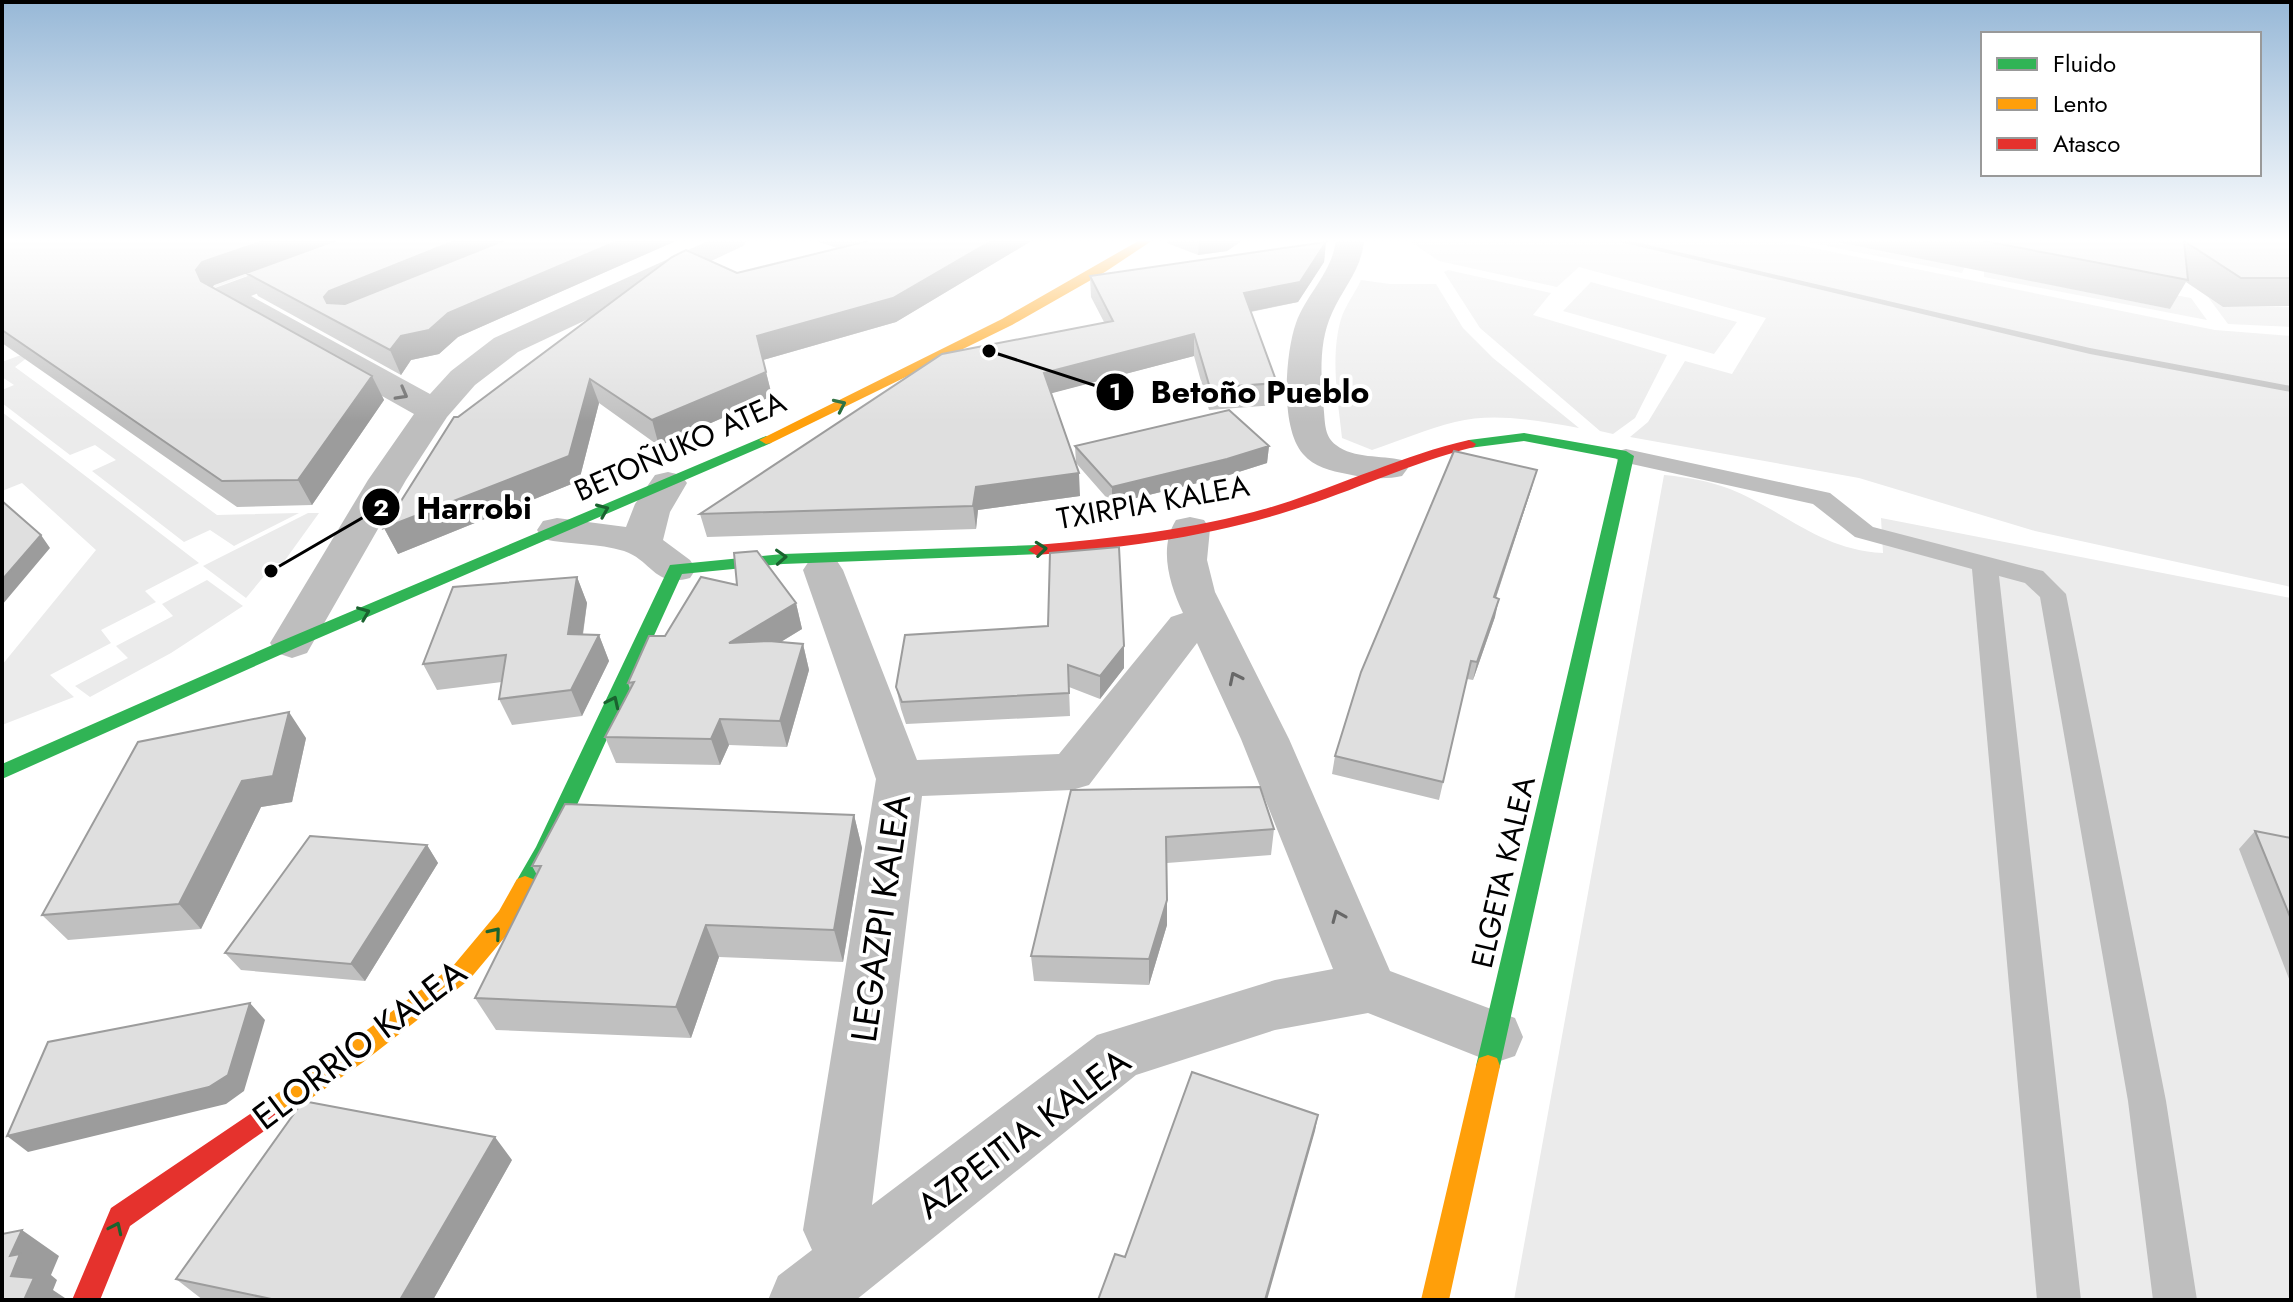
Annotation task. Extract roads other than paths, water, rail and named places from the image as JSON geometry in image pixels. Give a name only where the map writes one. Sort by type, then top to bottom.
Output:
[{"type":"street","points":[[236,301],[434,411]]},
{"type":"street","points":[[292,643],[387,480],[434,411],[463,378],[506,345],[602,301]]},
{"type":"street","name":"BETOÑUKO ATEA","points":[[2,772],[292,643],[668,483],[970,345],[1049,301]]},
{"type":"street","points":[[1303,502],[1314,478],[1314,447],[1307,415],[1308,337],[1323,301]]},
{"type":"street","name":"TXIRPIA KALEA","points":[[676,569],[772,558],[1013,552],[1103,543],[1190,529],[1303,502],[1451,446],[1517,436],[1626,456]]},
{"type":"street","points":[[1314,447],[1337,461],[1389,468]]},
{"type":"street","name":"ELGETA KALEA","points":[[1435,1300],[1626,456]]},
{"type":"street","points":[[643,544],[652,505],[668,483]]},
{"type":"street","points":[[1190,529],[1187,560],[1194,592],[1265,739],[1369,988],[1494,1037]]},
{"type":"street","points":[[557,530],[614,536],[643,544],[676,569]]},
{"type":"street","name":"ELORRIO KALEA","points":[[86,1300],[120,1217],[353,1055],[461,973],[507,918],[545,851],[676,569]]},
{"type":"street","name":"LEGAZPI KALEA","points":[[823,570],[900,779],[836,1230]]},
{"type":"street","points":[[900,779],[1072,772],[1186,627]]},
{"type":"street","name":"AZPEITIA KALEA","points":[[802,1300],[1118,1054],[1275,1005],[1369,988]]},
{"type":"lane","points":[[1626,456],[1821,498],[1864,532],[2034,577],[2053,594],[2147,1101],[2175,1300]]},
{"type":"lane","points":[[1985,564],[2059,1300]]},
{"type":"waterway","points":[[1876,301],[2090,351],[2291,389]]},
{"type":"place","name":"Betoño Pueblo","points":[[989,351]]},
{"type":"place","name":"Harrobi","points":[[271,571]]}]
